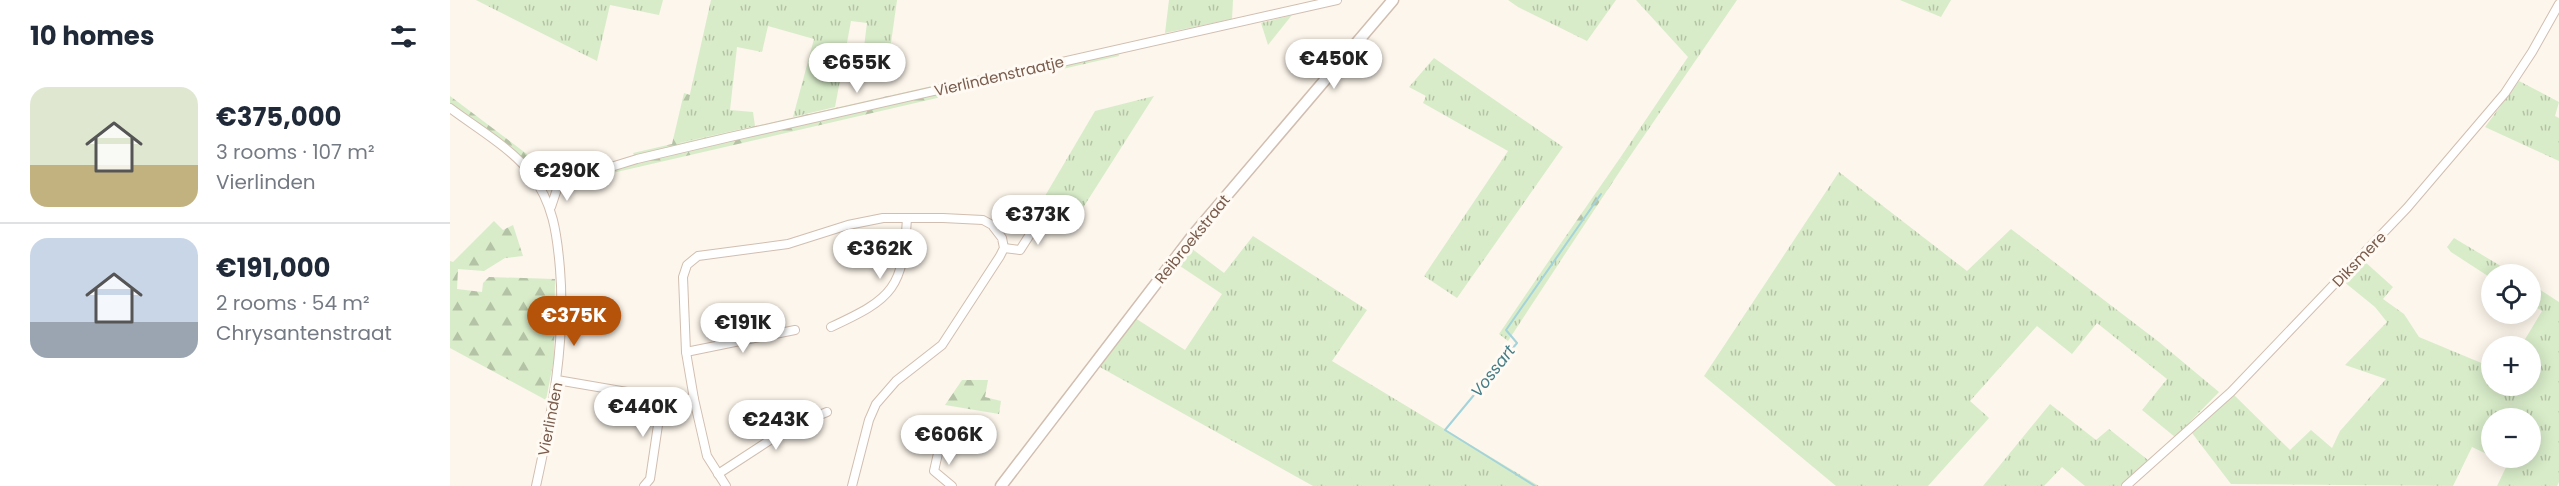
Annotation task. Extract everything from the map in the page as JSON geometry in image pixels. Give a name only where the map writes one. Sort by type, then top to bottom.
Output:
[{"type":"street","name":"Vierlindenstraatje","points":[[559,183],[626,162],[730,137],[1337,0]]},
{"type":"street","name":"Reibroekstraat","points":[[1001,486],[1194,234],[1394,0]]},
{"type":"street","name":"Diksmere","points":[[2126,486],[2231,392],[2399,216],[2497,104],[2529,57],[2559,4]]},
{"type":"street","name":"Vierlinden","points":[[450,108],[529,171],[551,207],[556,230],[562,295],[562,325],[557,380],[536,486]]},
{"type":"street","points":[[529,171],[552,178],[559,183],[551,207]]},
{"type":"street","points":[[1004,248],[1020,250],[1036,225],[1039,227],[1055,205]]},
{"type":"street","points":[[726,486],[707,456],[694,399],[686,352],[683,277],[687,265],[698,256],[788,244],[848,225],[883,218],[983,220],[998,231],[1004,248]]},
{"type":"street","points":[[831,327],[869,309],[893,285],[900,274],[905,255],[907,218]]},
{"type":"street","points":[[852,486],[868,420],[876,404],[896,381],[942,345],[1004,248]]},
{"type":"street","points":[[686,352],[795,330]]},
{"type":"street","points":[[557,380],[662,398],[694,399]]},
{"type":"street","points":[[644,486],[650,479],[662,398]]},
{"type":"street","points":[[718,474],[790,427],[826,412]]},
{"type":"street","points":[[939,449],[934,471],[952,486]]},
{"type":"green space","points":[[476,0],[663,0],[659,15],[610,5],[597,61]]},
{"type":"green space","points":[[711,0],[897,0],[890,50],[864,47],[867,23],[851,21],[835,107],[793,117],[814,39],[768,26],[762,52],[737,47],[730,110],[753,112],[755,126],[679,143]]},
{"type":"green space","points":[[1169,0],[1233,0],[1232,19],[1165,33]]},
{"type":"green space","points":[[1508,0],[1616,0],[1587,41]]},
{"type":"green space","points":[[1636,0],[1737,0],[1626,162],[1620,158],[1688,57]]},
{"type":"green space","points":[[1900,0],[1951,0],[1941,17]]},
{"type":"green space","points":[[1292,15],[1268,45],[1261,23]]},
{"type":"green space","points":[[1118,52],[1119,56],[595,177],[573,183],[559,193],[562,185],[637,161],[633,153],[672,144],[684,93],[690,95],[680,143],[1038,62],[1040,70]]},
{"type":"green space","points":[[1434,58],[1563,147],[1457,298],[1424,276],[1508,151],[1423,103],[1426,96],[1409,87]]},
{"type":"green space","points":[[2519,81],[2559,102],[2555,116],[2559,118],[2559,161],[2485,127]]},
{"type":"green space","points":[[450,96],[548,170],[560,173],[600,162],[600,167],[562,176],[537,171],[450,104]]},
{"type":"green space","points":[[1154,96],[1079,214],[1045,196],[1095,111]]},
{"type":"green space","points":[[1620,158],[1626,162],[1569,248],[1561,243]]},
{"type":"green space","points":[[1839,172],[1967,271],[2011,229],[2159,342],[2219,392],[2175,437],[2142,410],[2167,379],[2097,323],[2072,354],[2037,326],[1970,401],[1989,418],[1928,486],[1836,486],[1704,376]]},
{"type":"green space","points":[[494,221],[503,230],[513,225],[523,256],[505,258],[484,271],[458,269],[457,289],[482,292],[483,283],[489,277],[555,279],[554,359],[546,400],[450,348],[450,261],[453,262]]},
{"type":"green space","points":[[1253,236],[1367,310],[1332,361],[1539,486],[1313,486],[1098,366],[1135,318],[1185,350],[1222,294],[1177,264],[1191,248],[1224,273]]},
{"type":"green space","points":[[2454,238],[2497,264],[2481,264],[2481,272],[2447,247]]},
{"type":"green space","points":[[1561,243],[1569,248],[1508,341],[1499,334]]},
{"type":"green space","points":[[2364,261],[2393,287],[2383,299],[2404,314],[2419,337],[2481,363],[2481,396],[2541,396],[2541,336],[2527,336],[2534,324],[2541,324],[2541,290],[2559,302],[2559,482],[2557,486],[2497,486],[2506,468],[2541,468],[2541,408],[2481,408],[2481,451],[2472,447],[2453,486],[2231,484],[2192,433],[2234,395],[2290,450],[2311,430],[2332,448],[2340,431],[2386,379],[2345,365],[2387,322],[2375,307],[2343,281]]},
{"type":"green space","points":[[962,380],[988,380],[985,397],[1001,401],[999,414],[945,405]]},
{"type":"green space","points":[[2050,404],[2096,440],[2109,429],[2148,460],[2121,486],[2085,486],[2062,467],[2044,486],[1983,486]]},
{"type":"waterway","name":"Vossart","points":[[1535,486],[1445,430],[1517,343],[1506,330],[1601,194]]}]
